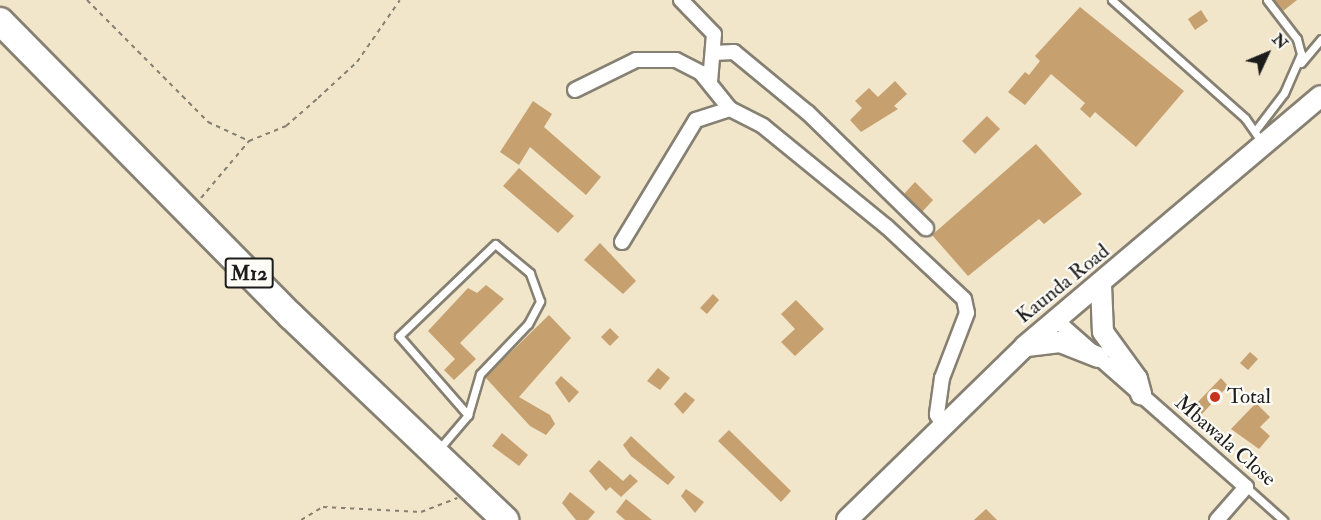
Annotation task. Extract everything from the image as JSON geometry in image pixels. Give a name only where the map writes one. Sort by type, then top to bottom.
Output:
[{"type":"highway","name":"M12","points":[[0,21],[189,213],[505,520]]},
{"type":"main road","name":"Kaunda Road","points":[[847,520],[1025,346],[1101,285],[1259,138],[1321,96]]},
{"type":"main road","points":[[1101,285],[1103,332],[1137,379],[1141,394]]},
{"type":"main road","points":[[1025,346],[1060,342],[1098,357]]},
{"type":"street","points":[[681,0],[734,52],[808,113],[926,228]]},
{"type":"street","points":[[710,82],[714,34]]},
{"type":"street","points":[[713,53],[734,52]]},
{"type":"street","points":[[576,90],[636,60],[656,58],[676,60],[710,82],[730,109],[763,126],[881,221],[964,299],[967,313],[942,378],[937,415],[943,424]]},
{"type":"street","points":[[622,242],[696,120],[730,109]]},
{"type":"street","name":"Mbawala Close","points":[[1056,320],[1246,487]]},
{"type":"street","points":[[1217,520],[1246,487]]},
{"type":"lane","points":[[1112,0],[1259,138],[1298,67],[1321,39]]},
{"type":"lane","points":[[1267,0],[1297,39],[1298,67]]},
{"type":"lane","points":[[436,454],[468,415],[480,374],[528,324],[540,301],[530,273],[495,244],[399,336],[468,415]]},
{"type":"lane","name":"Mbawala Close","points":[[1246,487],[1282,520]]},
{"type":"path","points":[[87,0],[208,122],[249,141]]},
{"type":"path","points":[[189,213],[249,141],[286,126],[357,62],[400,0]]},
{"type":"path","points":[[301,520],[323,507],[421,512],[474,492]]},
{"type":"building","points":[[1274,0],[1297,0],[1283,11]]},
{"type":"building","points":[[1080,7],[1184,91],[1136,147],[1095,112],[1090,118],[1080,109],[1085,103],[1051,74],[1025,105],[1008,92],[1025,72],[1029,75],[1040,61],[1035,56]]},
{"type":"building","points":[[1201,10],[1208,21],[1195,30],[1188,19]]},
{"type":"building","points":[[895,81],[907,94],[894,106],[898,109],[861,132],[850,120],[862,108],[855,101],[869,88],[878,97]]},
{"type":"building","points":[[533,101],[552,114],[544,127],[601,177],[586,195],[530,147],[519,165],[500,152]]},
{"type":"building","points":[[987,116],[1000,129],[975,154],[962,141]]},
{"type":"building","points":[[1036,144],[1082,194],[1044,224],[1039,219],[968,276],[932,235]]},
{"type":"building","points":[[519,168],[574,216],[558,233],[503,186]]},
{"type":"building","points":[[915,182],[933,200],[922,212],[904,194]]},
{"type":"building","points":[[600,243],[636,281],[623,294],[584,260]]},
{"type":"building","points":[[486,285],[504,299],[460,343],[476,359],[454,380],[444,370],[455,359],[428,331],[468,288],[477,293]]},
{"type":"building","points":[[713,294],[719,300],[707,314],[700,308]]},
{"type":"building","points":[[796,300],[824,329],[795,356],[781,342],[795,329],[781,314]]},
{"type":"building","points":[[549,315],[571,338],[519,397],[550,415],[555,424],[546,435],[530,426],[485,377]]},
{"type":"building","points":[[610,328],[619,337],[610,346],[601,337]]},
{"type":"building","points":[[1250,352],[1258,359],[1248,370],[1240,363]]},
{"type":"building","points":[[658,368],[670,378],[660,390],[647,381]]},
{"type":"building","points":[[561,376],[579,392],[569,403],[555,383]]},
{"type":"building","points":[[1221,378],[1228,386],[1202,414],[1194,406]]},
{"type":"building","points":[[685,392],[695,400],[683,414],[674,404]]},
{"type":"building","points":[[1256,403],[1270,417],[1260,427],[1270,436],[1259,449],[1231,429]]},
{"type":"building","points":[[729,430],[791,491],[781,502],[718,441]]},
{"type":"building","points":[[502,433],[528,455],[519,466],[492,446]]},
{"type":"building","points":[[631,436],[675,477],[668,485],[631,456],[623,445]]},
{"type":"building","points":[[599,460],[623,481],[630,474],[638,481],[621,497],[610,487],[606,491],[589,471]]},
{"type":"building","points":[[686,489],[704,502],[695,513],[681,496]]},
{"type":"building","points":[[570,492],[595,512],[588,520],[576,520],[562,503]]},
{"type":"building","points":[[626,499],[652,520],[625,520],[616,512]]},
{"type":"building","points":[[986,509],[997,520],[974,520]]},
{"type":"place","name":"Total","points":[[1215,397]]}]
